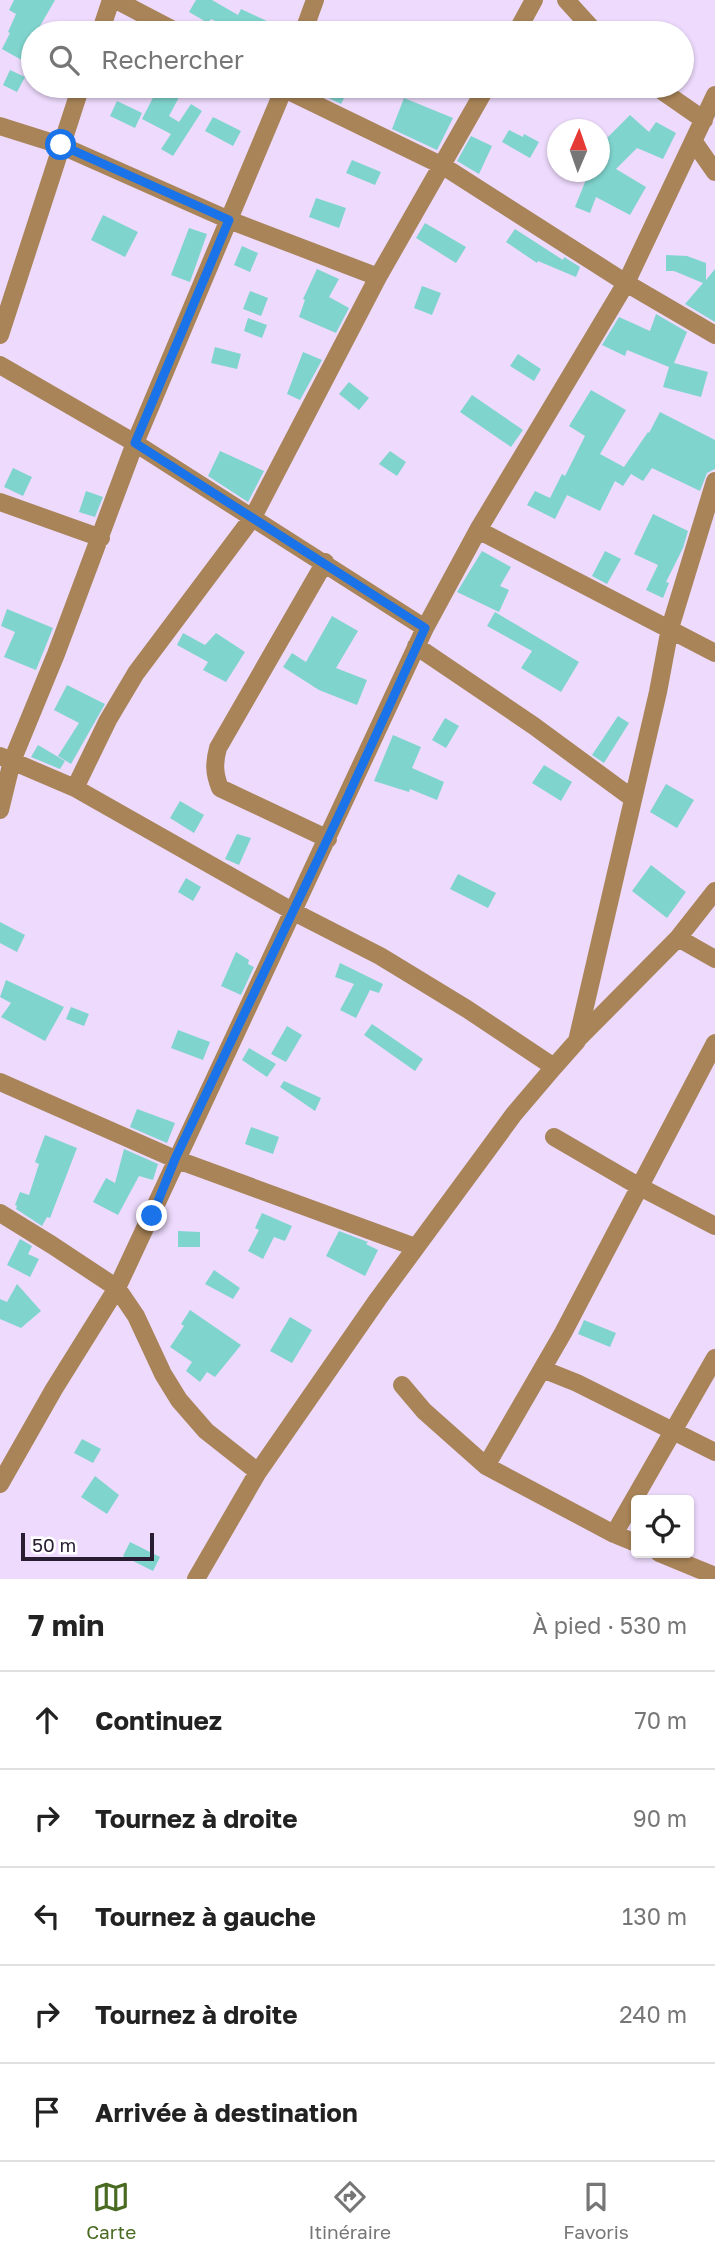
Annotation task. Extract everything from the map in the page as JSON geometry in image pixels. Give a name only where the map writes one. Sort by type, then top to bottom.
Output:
[{"type":"street","points":[[105,21],[113,0],[154,21]]},
{"type":"street","points":[[307,21],[315,0]]},
{"type":"street","points":[[523,21],[534,0]]},
{"type":"street","points":[[566,0],[585,21]]},
{"type":"street","points":[[0,1484],[54,1389],[117,1288],[425,628],[478,530],[626,283],[715,95]]},
{"type":"street","points":[[0,335],[77,98]]},
{"type":"street","points":[[0,810],[6,758],[101,538],[135,443],[278,98]]},
{"type":"street","points":[[304,98],[443,166],[626,283],[715,335]]},
{"type":"street","points":[[75,788],[108,720],[136,673],[253,517],[378,277],[480,98]]},
{"type":"street","points":[[672,98],[704,120]]},
{"type":"street","points":[[0,127],[61,145],[229,220],[378,277]]},
{"type":"street","points":[[695,142],[715,172]]},
{"type":"street","points":[[0,365],[135,443],[425,628]]},
{"type":"street","points":[[577,1041],[659,692],[670,628],[715,481]]},
{"type":"street","points":[[0,502],[101,538]]},
{"type":"street","points":[[478,530],[715,653]]},
{"type":"street","points":[[325,562],[218,748],[215,774],[220,788],[328,839]]},
{"type":"street","points":[[416,646],[534,726],[632,798]]},
{"type":"street","points":[[6,758],[75,788],[292,911],[380,956],[467,1009],[554,1067]]},
{"type":"street","points":[[197,1579],[258,1472],[415,1247],[514,1114],[577,1041],[678,938],[715,891]]},
{"type":"street","points":[[678,938],[715,959]]},
{"type":"street","points":[[486,1466],[542,1369],[715,1043]]},
{"type":"street","points":[[0,1082],[175,1159],[415,1247]]},
{"type":"street","points":[[554,1137],[640,1187],[715,1226]]},
{"type":"street","points":[[0,1213],[117,1288],[136,1316],[179,1400],[206,1431],[258,1472]]},
{"type":"street","points":[[614,1534],[715,1358]]},
{"type":"street","points":[[542,1369],[578,1383],[715,1452]]},
{"type":"street","points":[[402,1385],[424,1411],[486,1466],[631,1541]]},
{"type":"street","points":[[671,1558],[715,1576]]},
{"type":"building","points":[[14,0],[55,0],[43,21],[21,21],[21,60],[2,49],[16,14],[9,10]]},
{"type":"building","points":[[196,0],[212,0],[238,15],[241,9],[266,21],[205,21],[189,12]]},
{"type":"building","points":[[10,70],[21,75],[21,84],[17,92],[3,85]]},
{"type":"building","points":[[153,98],[179,98],[169,116],[179,122],[191,104],[202,111],[173,156],[161,149],[171,134],[142,119]]},
{"type":"building","points":[[329,98],[344,98],[341,104]]},
{"type":"building","points":[[404,98],[453,118],[437,150],[392,129]]},
{"type":"building","points":[[117,101],[142,113],[135,128],[110,116]]},
{"type":"building","points":[[630,115],[649,132],[656,122],[676,133],[663,159],[637,148],[616,169],[646,187],[630,215],[596,197],[590,213],[575,207],[585,182],[610,182],[610,135]]},
{"type":"building","points":[[213,117],[241,131],[233,146],[205,131]]},
{"type":"building","points":[[509,130],[539,142],[530,158],[502,142]]},
{"type":"building","points":[[471,136],[492,146],[479,174],[457,161]]},
{"type":"building","points":[[352,160],[381,172],[375,185],[346,173]]},
{"type":"building","points":[[316,198],[346,208],[339,228],[309,217]]},
{"type":"building","points":[[103,215],[138,232],[125,257],[91,240]]},
{"type":"building","points":[[425,223],[466,247],[456,263],[416,238]]},
{"type":"building","points":[[189,228],[207,234],[190,282],[171,275]]},
{"type":"building","points":[[515,229],[563,260],[564,257],[580,267],[576,277],[538,261],[537,263],[506,242]]},
{"type":"building","points":[[242,246],[258,253],[250,272],[234,265]]},
{"type":"building","points":[[666,255],[687,256],[706,263],[706,280],[715,269],[715,322],[685,304],[703,283],[674,271],[666,271]]},
{"type":"building","points":[[317,269],[339,279],[329,297],[349,308],[336,333],[299,317],[305,300],[303,299]]},
{"type":"building","points":[[422,286],[441,293],[432,315],[414,308]]},
{"type":"building","points":[[250,291],[268,298],[261,316],[243,309]]},
{"type":"building","points":[[656,314],[687,332],[674,363],[708,372],[701,397],[663,387],[669,367],[627,350],[625,356],[602,345],[619,317],[650,331]]},
{"type":"building","points":[[248,318],[267,325],[262,338],[244,331]]},
{"type":"building","points":[[215,347],[241,354],[237,369],[211,363]]},
{"type":"building","points":[[303,352],[322,360],[300,400],[287,394]]},
{"type":"building","points":[[518,354],[541,369],[534,381],[510,366]]},
{"type":"building","points":[[349,382],[369,398],[359,410],[339,394]]},
{"type":"building","points":[[591,390],[626,410],[600,454],[624,467],[649,433],[660,412],[715,440],[715,469],[707,473],[700,491],[652,468],[643,481],[631,474],[623,486],[615,481],[600,511],[567,495],[555,519],[527,505],[535,491],[550,498],[562,474],[565,476],[585,436],[569,426]]},
{"type":"building","points":[[472,395],[523,430],[511,447],[460,412]]},
{"type":"building","points":[[220,451],[264,471],[248,502],[208,476]]},
{"type":"building","points":[[390,451],[406,462],[397,476],[379,464]]},
{"type":"building","points":[[13,468],[32,477],[23,496],[4,487]]},
{"type":"building","points":[[86,491],[103,497],[95,517],[79,512]]},
{"type":"building","points":[[653,514],[688,531],[683,548],[666,582],[669,583],[663,598],[646,590],[658,565],[634,554]]},
{"type":"building","points":[[482,551],[511,567],[500,586],[509,590],[499,612],[457,592]]},
{"type":"building","points":[[605,551],[621,559],[607,584],[592,576]]},
{"type":"building","points":[[7,609],[53,628],[36,670],[4,657],[15,632],[1,626]]},
{"type":"building","points":[[495,612],[579,662],[561,692],[521,668],[532,651],[487,626]]},
{"type":"building","points":[[332,616],[358,631],[336,668],[367,680],[357,705],[319,690],[283,667],[292,653],[306,662]]},
{"type":"building","points":[[183,633],[205,645],[216,633],[245,652],[226,682],[203,670],[208,662],[177,645]]},
{"type":"building","points":[[67,685],[105,704],[71,764],[58,756],[79,723],[54,710]]},
{"type":"building","points":[[618,716],[629,723],[604,763],[592,755]]},
{"type":"building","points":[[445,718],[459,726],[446,748],[432,740]]},
{"type":"building","points":[[393,735],[421,747],[412,768],[444,782],[437,800],[410,789],[409,792],[374,781]]},
{"type":"building","points":[[38,745],[65,761],[60,769],[31,757]]},
{"type":"building","points":[[544,765],[572,782],[561,801],[532,783]]},
{"type":"building","points":[[666,784],[694,800],[677,828],[650,812]]},
{"type":"building","points":[[180,801],[204,815],[194,833],[170,818]]},
{"type":"building","points":[[237,834],[251,838],[239,865],[225,859]]},
{"type":"building","points":[[651,865],[686,892],[667,918],[632,891]]},
{"type":"building","points":[[458,874],[496,893],[488,908],[450,889]]},
{"type":"building","points":[[186,878],[201,887],[193,901],[178,892]]},
{"type":"building","points":[[0,922],[25,935],[17,952],[0,943]]},
{"type":"building","points":[[236,952],[249,960],[248,964],[254,967],[241,995],[221,986]]},
{"type":"building","points":[[340,963],[383,984],[379,993],[370,990],[356,1018],[340,1010],[354,984],[335,977]]},
{"type":"building","points":[[6,980],[64,1007],[45,1041],[1,1017],[11,1003],[0,997]]},
{"type":"building","points":[[71,1007],[89,1014],[84,1026],[66,1019]]},
{"type":"building","points":[[372,1024],[423,1059],[415,1071],[364,1035]]},
{"type":"building","points":[[287,1026],[302,1035],[286,1062],[271,1054]]},
{"type":"building","points":[[178,1030],[210,1042],[203,1060],[171,1048]]},
{"type":"building","points":[[249,1048],[276,1064],[267,1077],[242,1060]]},
{"type":"building","points":[[284,1081],[321,1098],[315,1111],[280,1087]]},
{"type":"building","points":[[137,1109],[175,1123],[167,1143],[130,1127]]},
{"type":"building","points":[[251,1127],[279,1137],[273,1154],[245,1144]]},
{"type":"building","points":[[45,1135],[77,1148],[50,1218],[47,1217],[42,1226],[16,1209],[15,1205],[20,1192],[29,1195],[39,1164],[35,1162]]},
{"type":"building","points":[[124,1149],[158,1164],[153,1180],[139,1176],[118,1215],[93,1202],[106,1178],[115,1183]]},
{"type":"building","points":[[262,1213],[292,1226],[285,1241],[274,1237],[263,1259],[248,1251],[259,1230],[255,1228]]},
{"type":"building","points":[[178,1231],[200,1232],[200,1247],[178,1247]]},
{"type":"building","points":[[339,1231],[368,1242],[366,1244],[378,1250],[365,1276],[326,1256]]},
{"type":"building","points":[[20,1239],[32,1246],[28,1254],[39,1259],[30,1277],[7,1265]]},
{"type":"building","points":[[214,1270],[240,1288],[233,1299],[205,1284]]},
{"type":"building","points":[[17,1284],[41,1311],[21,1328],[0,1319],[0,1299],[7,1302]]},
{"type":"building","points":[[190,1310],[241,1345],[215,1377],[207,1372],[200,1382],[186,1371],[192,1362],[170,1347],[184,1326],[181,1324]]},
{"type":"building","points":[[290,1317],[312,1330],[292,1363],[270,1351]]},
{"type":"building","points":[[584,1320],[616,1333],[610,1347],[578,1334]]},
{"type":"building","points":[[82,1439],[101,1449],[93,1463],[74,1453]]},
{"type":"building","points":[[95,1476],[119,1495],[107,1514],[81,1497]]},
{"type":"building","points":[[130,1542],[160,1557],[153,1571],[123,1556]]},
{"type":"route","points":[[61,145],[229,220],[135,443],[425,628],[320,856],[175,1159],[152,1216]]}]
